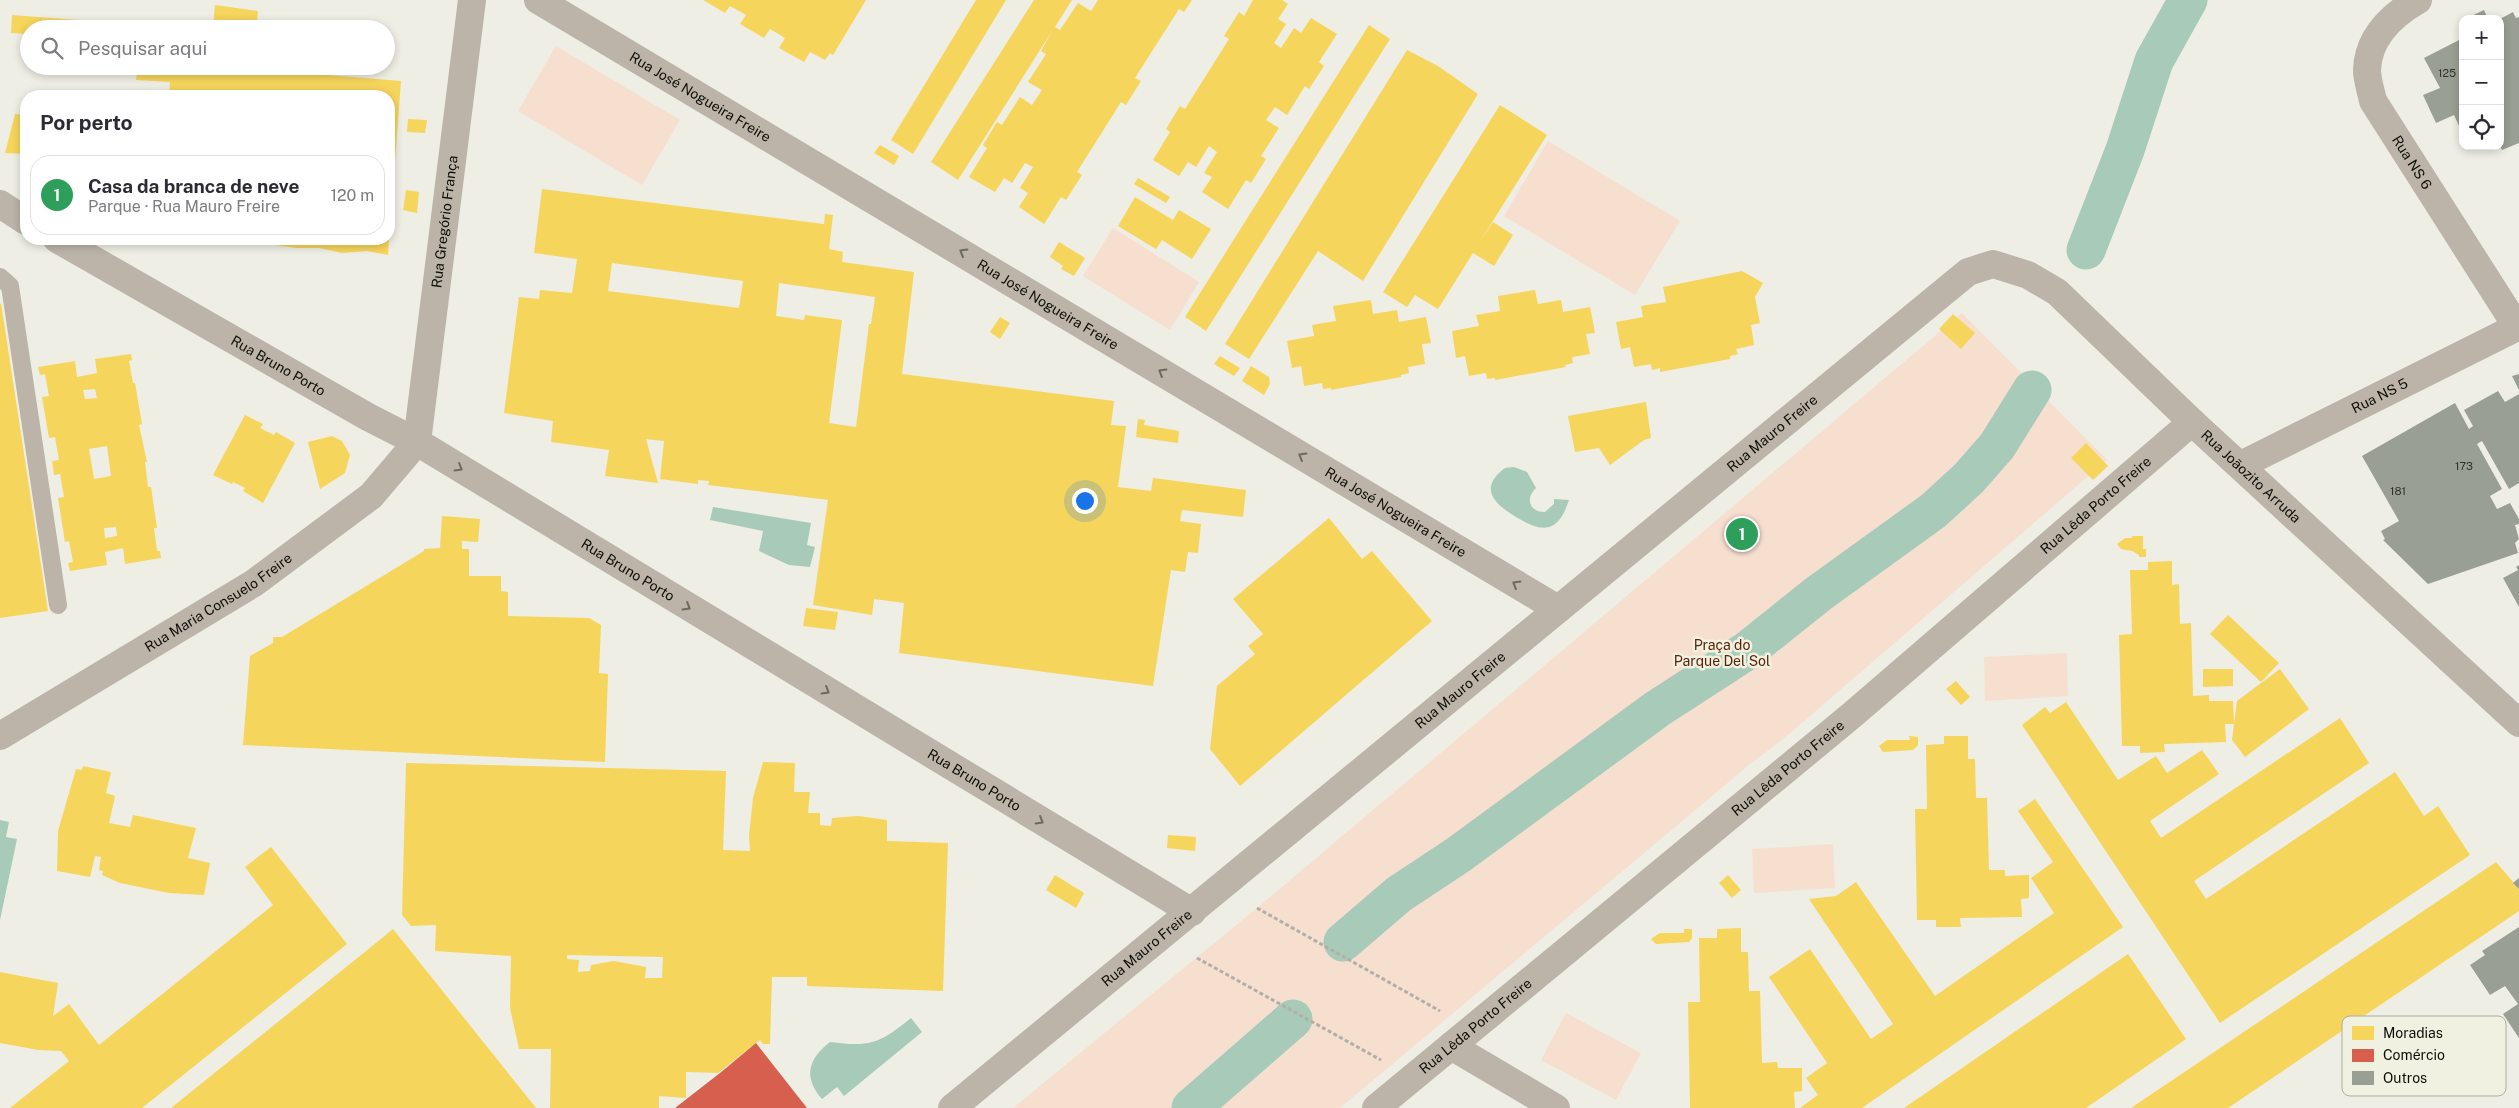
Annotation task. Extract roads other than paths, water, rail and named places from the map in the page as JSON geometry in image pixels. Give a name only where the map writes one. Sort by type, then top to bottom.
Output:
[{"type":"street","name":"Rua Gregório França","points":[[417,442],[472,0]]},
{"type":"street","name":"Rua José Nogueira Freire","points":[[538,0],[1558,609]]},
{"type":"street","name":"Rua NS 6","points":[[2418,0],[2390,18],[2380,30],[2367,70],[2373,101],[2518,327]]},
{"type":"street","points":[[0,204],[20,217]]},
{"type":"street","name":"Rua Bruno Porto","points":[[67,245],[368,417],[417,442],[1192,912]]},
{"type":"street","name":"Rua Joãozito Arruda","points":[[1968,272],[1993,264],[2028,276],[2057,292],[2192,422],[2516,715]]},
{"type":"street","name":"Rua Mauro Freire","points":[[952,1108],[1968,272]]},
{"type":"street","name":"Rua NS 5","points":[[2241,466],[2518,327]]},
{"type":"street","name":"Rua Lêda Porto Freire","points":[[1376,1108],[1852,715],[2192,422]]},
{"type":"street","name":"Rua Maria Consuelo Freire","points":[[0,736],[254,583],[371,496],[417,442]]},
{"type":"street","points":[[1451,1046],[1556,1108]]},
{"type":"lane","points":[[0,277],[10,286],[58,605]]},
{"type":"waterway","points":[[2086,250],[2125,150],[2154,61],[2188,0]]},
{"type":"waterway","points":[[1343,942],[1399,894],[1458,855],[1657,709],[1748,650],[1818,594],[1933,511],[1969,478],[1997,446],[2032,390]]},
{"type":"waterway","points":[[1191,1108],[1293,1019]]},
{"type":"place","name":"Casa da branca de neve","points":[[1742,534]]},
{"type":"park label","name":"Praça do Parque Del Sol","points":[[1722,654]]}]
